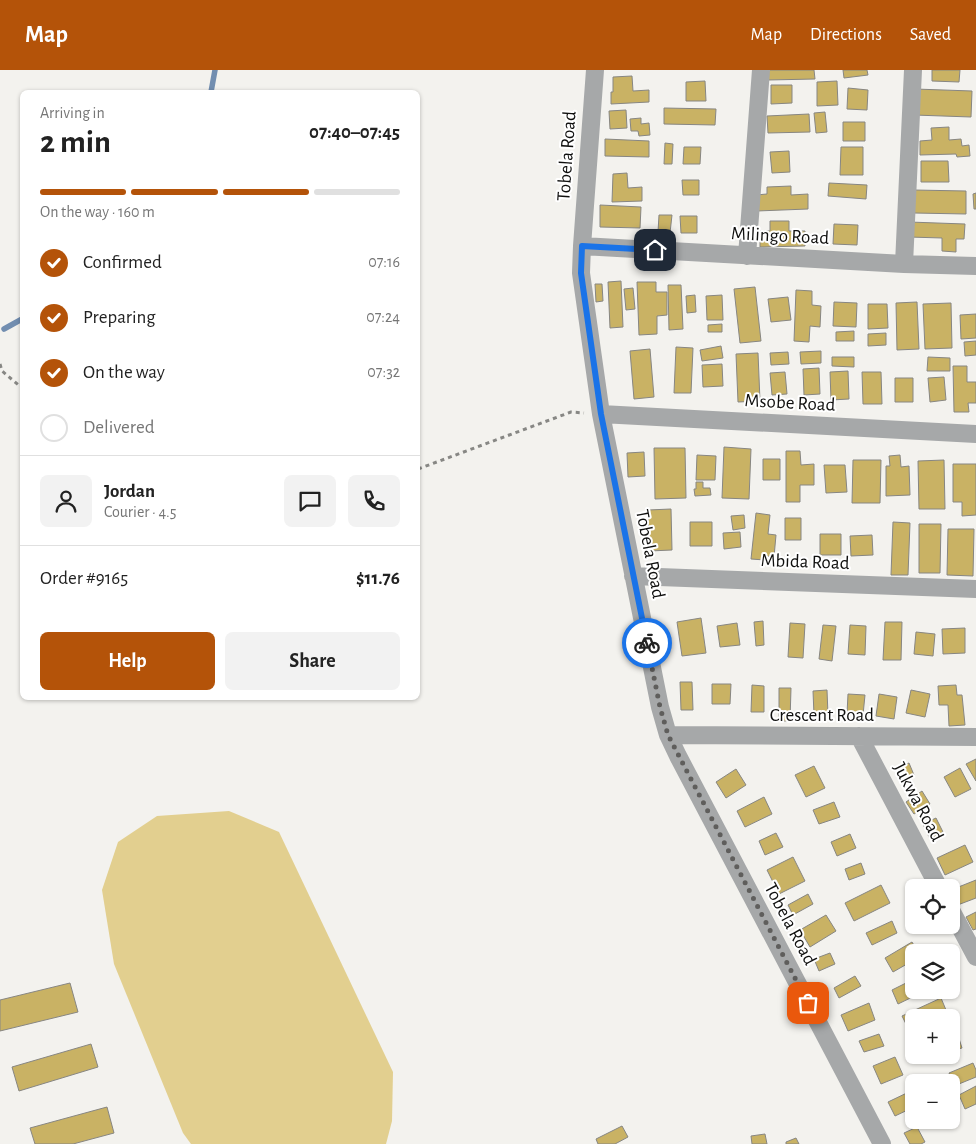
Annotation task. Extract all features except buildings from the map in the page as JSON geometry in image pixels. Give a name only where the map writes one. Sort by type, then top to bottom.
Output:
[{"type":"street","name":"Tobela Road","points":[[595,70],[581,273],[601,414],[660,707],[668,735],[882,1144]]},
{"type":"street","points":[[746,256],[761,70]]},
{"type":"street","points":[[904,264],[913,70]]},
{"type":"street","name":"Milingo Road","points":[[582,246],[746,256],[976,266]]},
{"type":"street","name":"Msobe Road","points":[[601,414],[976,434]]},
{"type":"street","name":"Mbida Road","points":[[633,576],[976,589]]},
{"type":"street","name":"Crescent Road","points":[[668,735],[976,737]]},
{"type":"street","name":"Jukwa Road","points":[[859,736],[934,879]]},
{"type":"street","points":[[960,927],[976,957]]},
{"type":"path","points":[[0,364],[2,372],[20,386]]},
{"type":"path","points":[[420,468],[571,412],[601,414]]},
{"type":"shaded area","points":[[229,811],[279,832],[393,1072],[392,1121],[386,1144],[191,1144],[183,1133],[114,964],[102,890],[118,842],[157,816]]},
{"type":"waterway","points":[[211,90],[215,70]]},
{"type":"waterway","points":[[4,329],[20,320]]},
{"type":"way so far","points":[[647,643],[660,707],[668,735],[808,1003]]},
{"type":"route","points":[[647,643],[601,414],[581,273],[582,246],[655,250]]}]
